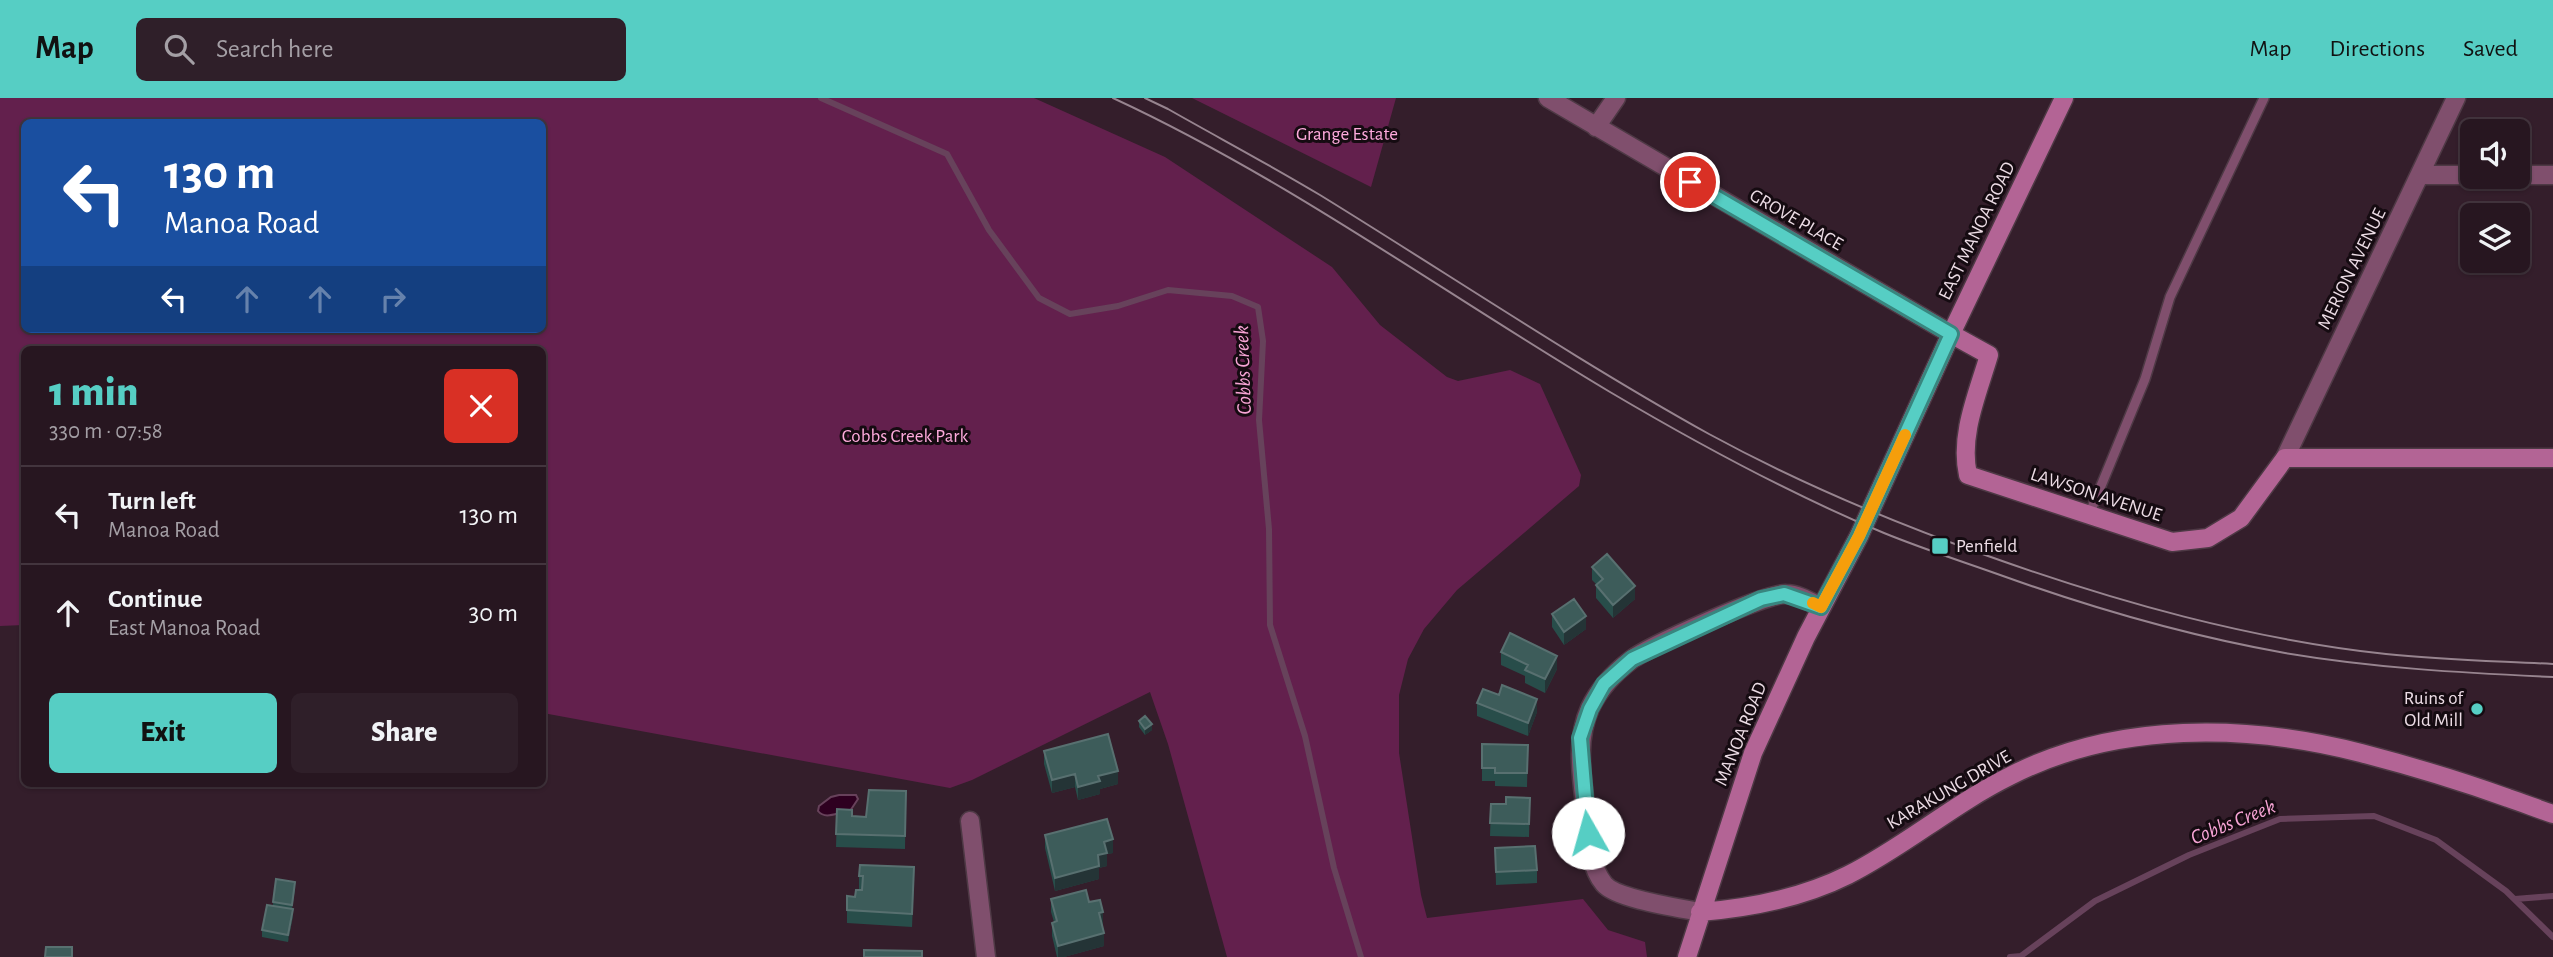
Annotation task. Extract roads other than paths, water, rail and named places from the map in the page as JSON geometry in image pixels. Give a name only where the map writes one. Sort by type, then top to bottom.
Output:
[{"type":"street","name":"GROVE PLACE","points":[[1548,98],[1951,334]]},
{"type":"street","points":[[1596,127],[1616,98]]},
{"type":"street","name":"EAST MANOA ROAD","points":[[1859,536],[1951,334],[2064,98]]},
{"type":"street","name":"MERION AVENUE","points":[[2285,458],[2456,98]]},
{"type":"street","points":[[2420,175],[2460,175]]},
{"type":"street","points":[[2530,175],[2553,175]]},
{"type":"street","name":"LAWSON AVENUE","points":[[1951,334],[1989,355],[1967,434],[1965,461],[1968,475],[2172,542],[2208,538],[2241,518],[2285,458]]},
{"type":"street","points":[[2285,458],[2553,457]]},
{"type":"street","name":"MANOA ROAD","points":[[1687,957],[1753,753],[1821,607],[1859,536]]},
{"type":"street","points":[[1700,912],[1618,892],[1605,886],[1591,851],[1586,815],[1580,738],[1590,709],[1604,684],[1640,654],[1761,599],[1784,594],[1821,607]]},
{"type":"street","name":"KARAKUNG DRIVE","points":[[1700,912],[1741,909],[1810,891],[1849,875],[2011,775],[2092,747],[2151,736],[2229,733],[2323,745],[2415,768],[2553,814]]},
{"type":"street","points":[[970,821],[986,957]]},
{"type":"lane","points":[[2089,515],[2145,379],[2170,297],[2264,98]]},
{"type":"waterway","name":"Cobbs Creek","points":[[821,98],[947,154],[989,230],[1039,298],[1070,314],[1118,306],[1168,290],[1232,296],[1258,307],[1263,341],[1259,420],[1269,529],[1270,625],[1305,736],[1334,868],[1361,957]]},
{"type":"waterway","name":"Cobbs Creek","points":[[2010,957],[2021,956],[2095,901],[2189,855],[2280,819],[2374,816],[2436,840],[2506,891],[2553,937]]},
{"type":"waterway","name":"Cobbs Creek","points":[[2515,899],[2553,896]]},
{"type":"tram line","points":[[1113,98],[1178,130],[1304,201],[1548,355],[1677,430],[1779,485],[1884,533],[2072,600],[2142,621],[2249,646],[2385,666],[2553,677]]},
{"type":"tram line","points":[[1145,98],[1320,195],[1659,406],[1777,469],[1881,515],[2085,589],[2234,629],[2386,654],[2553,664]]},
{"type":"place","name":"Penfield","points":[[1940,546]]},
{"type":"place","name":"Ruins of Old Mill","points":[[2477,709]]},
{"type":"park label","name":"Grange Estate","points":[[1347,134]]},
{"type":"park label","name":"Cobbs Creek Park","points":[[905,436]]}]
